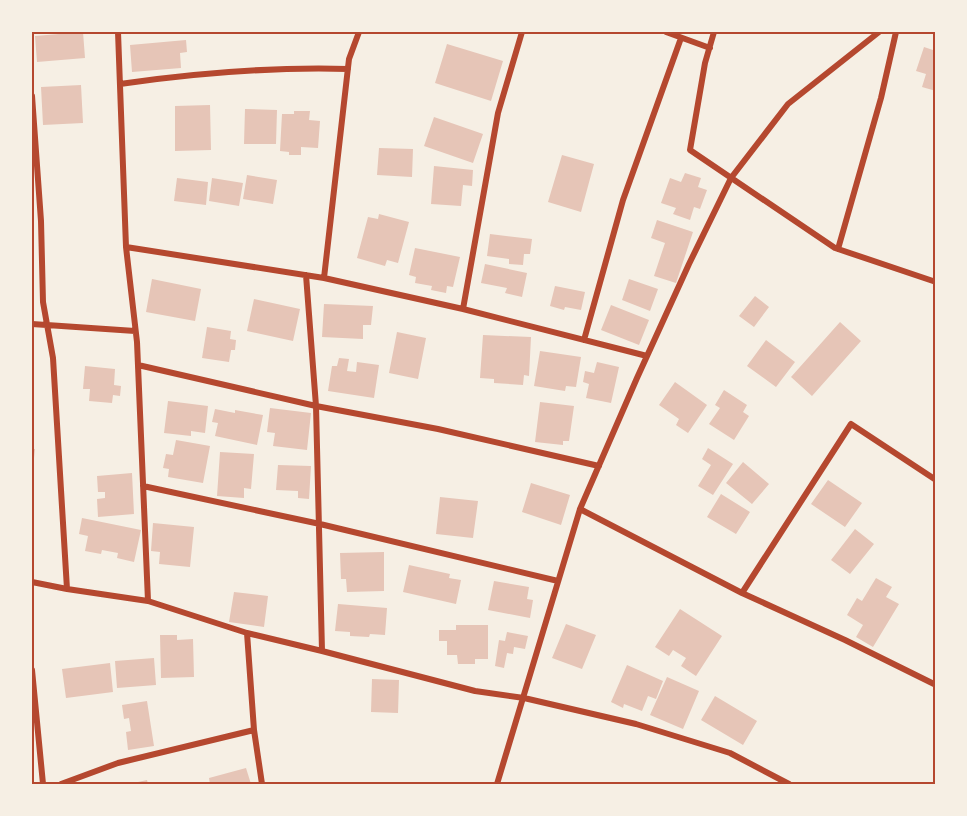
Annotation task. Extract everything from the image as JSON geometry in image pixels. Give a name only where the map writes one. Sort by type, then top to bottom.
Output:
[{"type":"street","points":[[118,32],[126,248],[138,365],[148,601]]},
{"type":"street","points":[[324,278],[349,59],[359,32]]},
{"type":"street","points":[[463,309],[498,113],[522,32]]},
{"type":"street","points":[[666,32],[710,48]]},
{"type":"street","points":[[714,32],[690,150],[838,249],[936,282]]},
{"type":"street","points":[[497,784],[580,509],[647,356],[731,178],[788,104],[879,32]]},
{"type":"street","points":[[838,249],[881,98],[896,32]]},
{"type":"street","points":[[584,340],[623,200],[681,38]]},
{"type":"street","points":[[120,84],[180,75],[301,68],[348,69]]},
{"type":"street","points":[[32,96],[41,221],[43,302],[53,358],[67,589]]},
{"type":"street","points":[[126,248],[324,278],[463,309],[647,356]]},
{"type":"street","points":[[306,275],[316,406],[322,651]]},
{"type":"street","points":[[32,324],[135,331]]},
{"type":"street","points":[[138,365],[316,406],[438,429],[599,466]]},
{"type":"street","points":[[742,593],[851,424],[936,480]]},
{"type":"street","points":[[143,486],[320,524],[558,581]]},
{"type":"street","points":[[580,509],[742,593],[936,685]]},
{"type":"street","points":[[32,582],[148,601],[247,633],[475,691],[524,698],[636,724],[730,753],[789,784]]},
{"type":"street","points":[[247,633],[254,730],[261,784]]},
{"type":"street","points":[[32,670],[43,784]]},
{"type":"street","points":[[61,784],[118,763],[254,730]]},
{"type":"building","points":[[83,32],[85,58],[37,62],[35,36]]},
{"type":"building","points":[[186,40],[187,52],[180,53],[181,68],[132,72],[130,45]]},
{"type":"building","points":[[447,44],[503,61],[491,101],[435,83]]},
{"type":"building","points":[[924,47],[936,51],[936,91],[922,87],[926,74],[916,71]]},
{"type":"building","points":[[81,85],[83,123],[43,125],[41,87]]},
{"type":"building","points":[[210,105],[211,150],[175,151],[175,106]]},
{"type":"building","points":[[245,109],[277,110],[276,144],[244,144]]},
{"type":"building","points":[[294,111],[310,111],[309,120],[320,121],[318,148],[301,147],[301,155],[289,155],[289,152],[280,151],[282,114],[294,114]]},
{"type":"building","points":[[434,117],[483,134],[473,163],[424,146]]},
{"type":"building","points":[[379,148],[413,149],[412,177],[377,175]]},
{"type":"building","points":[[562,155],[594,164],[581,212],[548,202]]},
{"type":"building","points":[[434,166],[473,170],[472,186],[463,185],[461,206],[431,204]]},
{"type":"building","points":[[685,173],[701,178],[698,187],[707,190],[700,209],[694,207],[690,220],[673,214],[676,208],[661,203],[670,178],[681,182]]},
{"type":"building","points":[[247,175],[277,180],[273,204],[243,199]]},
{"type":"building","points":[[177,178],[208,182],[206,205],[174,201]]},
{"type":"building","points":[[212,178],[243,183],[239,206],[209,201]]},
{"type":"building","points":[[379,214],[409,222],[398,263],[387,260],[385,266],[357,258],[368,217],[378,219]]},
{"type":"building","points":[[657,220],[693,232],[676,283],[654,276],[665,243],[651,238]]},
{"type":"building","points":[[490,234],[532,239],[530,254],[524,254],[523,265],[509,264],[509,259],[487,256]]},
{"type":"building","points":[[415,248],[460,257],[453,287],[447,286],[446,293],[431,290],[432,286],[415,283],[416,277],[409,275]]},
{"type":"building","points":[[485,264],[527,273],[522,297],[505,293],[507,288],[481,283]]},
{"type":"building","points":[[152,279],[201,289],[195,321],[146,312]]},
{"type":"building","points":[[629,279],[658,289],[650,311],[622,300]]},
{"type":"building","points":[[555,286],[585,292],[581,310],[565,307],[564,310],[550,306]]},
{"type":"building","points":[[755,296],[769,307],[754,327],[739,316]]},
{"type":"building","points":[[254,299],[300,309],[293,341],[247,331]]},
{"type":"building","points":[[324,304],[373,306],[371,325],[363,325],[363,339],[322,337]]},
{"type":"building","points":[[611,305],[649,320],[639,345],[601,330]]},
{"type":"building","points":[[840,322],[861,341],[812,396],[791,377]]},
{"type":"building","points":[[207,327],[231,331],[230,339],[236,340],[235,350],[231,350],[229,362],[202,358]]},
{"type":"building","points":[[397,332],[426,338],[418,379],[389,373]]},
{"type":"building","points":[[483,335],[531,337],[529,376],[524,375],[523,385],[494,383],[494,379],[480,378]]},
{"type":"building","points":[[766,340],[795,362],[776,387],[747,366]]},
{"type":"building","points":[[540,351],[581,357],[576,387],[566,386],[565,391],[534,386]]},
{"type":"building","points":[[339,358],[349,359],[347,371],[356,372],[357,362],[379,365],[374,398],[328,391],[332,366],[337,366]]},
{"type":"building","points":[[597,362],[619,367],[611,403],[586,398],[589,384],[583,382],[585,371],[594,373]]},
{"type":"building","points":[[85,366],[115,369],[114,385],[121,386],[120,396],[113,395],[112,403],[89,401],[90,389],[83,389]]},
{"type":"building","points":[[675,382],[707,405],[688,433],[676,425],[679,419],[659,405]]},
{"type":"building","points":[[724,390],[747,405],[743,412],[749,416],[734,440],[709,424],[720,408],[715,405]]},
{"type":"building","points":[[168,401],[208,406],[205,433],[191,431],[191,436],[164,433]]},
{"type":"building","points":[[540,402],[574,406],[569,441],[563,441],[563,445],[535,442]]},
{"type":"building","points":[[270,408],[311,413],[307,450],[273,446],[275,433],[267,432]]},
{"type":"building","points":[[215,409],[263,415],[257,445],[215,436],[218,423],[212,422]]},
{"type":"building","points":[[176,440],[210,446],[203,483],[168,477],[169,469],[163,468],[166,454],[173,455]]},
{"type":"building","points":[[708,448],[733,464],[713,495],[698,486],[711,465],[702,459]]},
{"type":"building","points":[[32,449],[35,449],[33,467],[32,467]]},
{"type":"building","points":[[220,452],[254,454],[251,489],[244,488],[244,498],[217,496]]},
{"type":"building","points":[[743,462],[769,484],[752,504],[726,483]]},
{"type":"building","points":[[278,465],[311,466],[309,499],[298,498],[298,491],[276,490]]},
{"type":"building","points":[[132,473],[134,514],[98,517],[97,499],[105,498],[105,492],[98,492],[97,476]]},
{"type":"building","points":[[828,480],[862,503],[845,527],[811,504]]},
{"type":"building","points":[[531,483],[570,495],[561,525],[522,512]]},
{"type":"building","points":[[721,494],[750,512],[736,534],[707,517]]},
{"type":"building","points":[[440,497],[478,501],[473,538],[436,534]]},
{"type":"building","points":[[82,518],[141,530],[134,562],[117,558],[118,553],[102,550],[101,554],[85,551],[88,536],[79,534]]},
{"type":"building","points":[[153,523],[194,527],[190,567],[159,564],[160,552],[151,551]]},
{"type":"building","points":[[855,529],[874,544],[850,574],[831,560]]},
{"type":"building","points":[[384,552],[384,591],[347,592],[346,579],[341,579],[340,553]]},
{"type":"building","points":[[409,565],[450,574],[449,578],[461,580],[456,604],[403,592]]},
{"type":"building","points":[[876,578],[892,587],[886,597],[899,604],[873,647],[856,637],[863,625],[847,615],[857,598],[862,601]]},
{"type":"building","points":[[494,581],[529,587],[527,599],[533,600],[530,618],[488,610]]},
{"type":"building","points":[[234,592],[268,596],[264,627],[229,622]]},
{"type":"building","points":[[338,604],[387,608],[385,635],[350,636],[350,632],[335,631]]},
{"type":"building","points":[[680,609],[722,636],[696,676],[681,666],[686,658],[673,650],[669,656],[655,647]]},
{"type":"building","points":[[566,624],[596,635],[582,669],[552,658]]},
{"type":"building","points":[[456,625],[488,625],[488,659],[475,659],[475,664],[458,664],[457,655],[447,655],[447,641],[439,641],[439,630],[456,630]]},
{"type":"building","points":[[507,632],[528,636],[525,649],[514,647],[513,654],[507,653],[504,668],[495,666],[499,640],[505,641]]},
{"type":"building","points":[[160,635],[177,635],[177,640],[193,639],[194,677],[161,678]]},
{"type":"building","points":[[154,658],[156,685],[117,688],[115,661]]},
{"type":"building","points":[[110,663],[113,692],[66,698],[62,669]]},
{"type":"building","points":[[627,665],[663,681],[656,699],[648,696],[642,711],[624,704],[623,708],[611,702]]},
{"type":"building","points":[[667,677],[699,691],[683,729],[650,715]]},
{"type":"building","points":[[372,679],[399,680],[398,713],[371,712]]},
{"type":"building","points":[[715,696],[757,721],[743,745],[701,720]]},
{"type":"building","points":[[147,701],[154,746],[128,750],[126,732],[131,731],[129,718],[124,719],[122,705]]},
{"type":"building","points":[[246,768],[251,784],[210,784],[209,778]]},
{"type":"building","points":[[147,780],[148,784],[129,784]]}]
